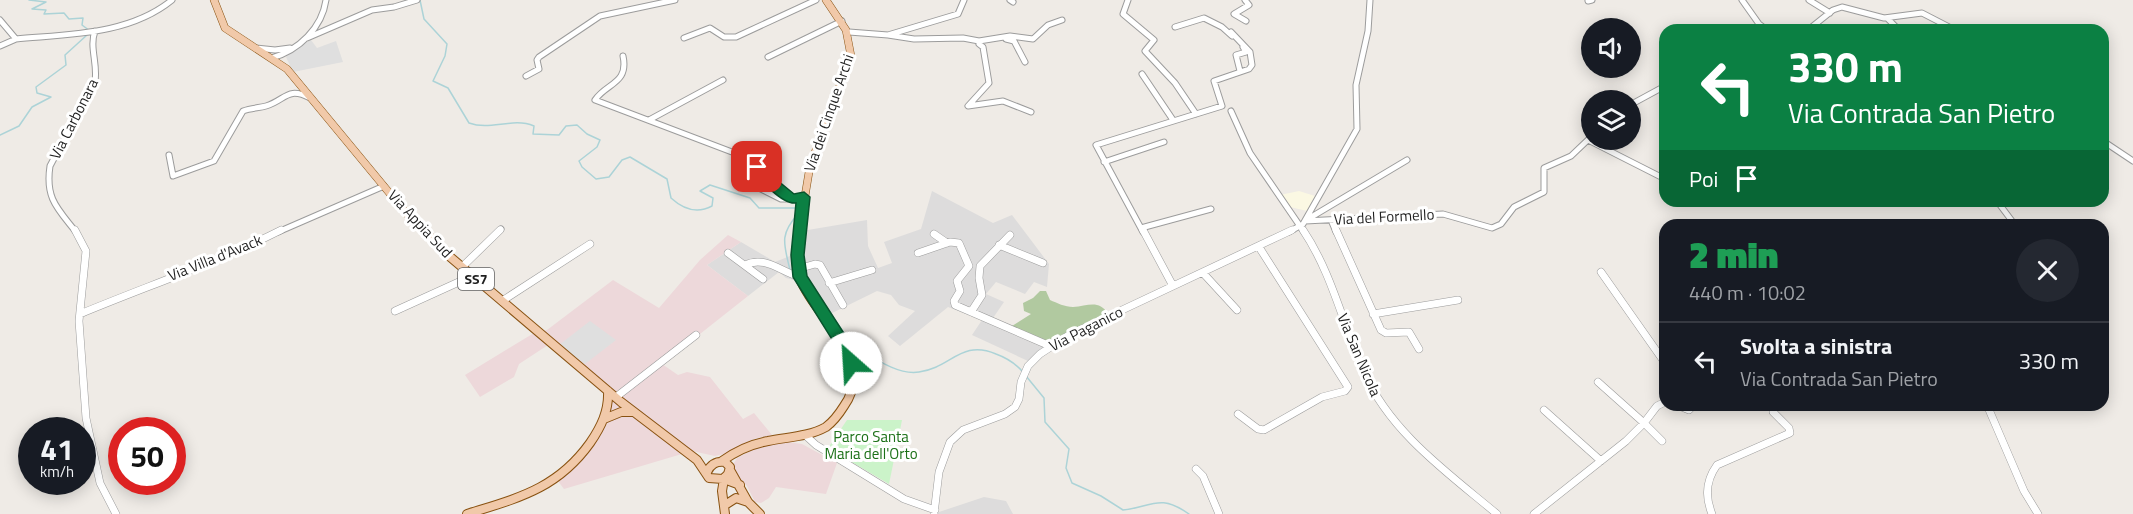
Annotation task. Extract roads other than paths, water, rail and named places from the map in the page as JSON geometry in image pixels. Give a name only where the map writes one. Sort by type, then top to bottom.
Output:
[{"type":"main road","name":"Via Appia Sud","points":[[214,0],[219,18],[226,29],[285,68],[406,213],[472,276],[608,391],[697,460],[710,476],[724,505]]},
{"type":"main road","name":"Via dei Cinque Archi","points":[[799,273],[798,236],[810,166],[850,60],[852,46],[849,32],[826,0]]},
{"type":"main road","points":[[710,476],[743,448],[767,441],[805,435],[825,427],[839,414],[849,395],[853,376],[850,361],[843,345],[799,273]]},
{"type":"main road","points":[[604,419],[609,404],[608,391]]},
{"type":"main road","points":[[467,514],[536,491],[559,479],[576,463],[619,399]]},
{"type":"main road","points":[[604,419],[618,412],[634,412]]},
{"type":"main road","name":"SS7","points":[[697,460],[724,465]]},
{"type":"main road","points":[[724,465],[724,505]]},
{"type":"main road","points":[[724,465],[740,485],[748,502],[760,514]]},
{"type":"main road","points":[[710,476],[740,485]]},
{"type":"main road","points":[[724,505],[735,498],[748,502]]},
{"type":"street","points":[[0,46],[16,39],[94,31],[150,15],[172,0]]},
{"type":"street","points":[[272,58],[315,31],[323,18],[326,0]]},
{"type":"street","points":[[307,38],[323,33],[372,9],[394,7],[417,0]]},
{"type":"street","points":[[526,76],[539,69],[537,60],[539,57],[596,18],[675,0]]},
{"type":"street","points":[[684,38],[709,28],[726,38],[736,37],[817,0],[832,8]]},
{"type":"street","points":[[888,35],[957,14],[961,12],[964,0]]},
{"type":"street","points":[[1128,0],[1124,14],[1154,40],[1145,51],[1175,83],[1196,114]]},
{"type":"street","points":[[1245,0],[1250,5],[1234,14],[1246,21]]},
{"type":"street","name":"Via Paganico","points":[[935,512],[940,469],[951,440],[968,428],[1015,407],[1020,398],[1021,381],[1028,365],[1050,346],[1299,228],[1305,221],[1357,129],[1356,85],[1368,33],[1370,0]]},
{"type":"street","points":[[1742,0],[1759,24]]},
{"type":"street","points":[[1809,0],[1830,13]]},
{"type":"street","points":[[1816,24],[1830,13],[1843,7],[1887,18],[1924,14],[1943,24]]},
{"type":"street","points":[[1175,27],[1202,17],[1223,28],[1246,50],[1236,55],[1240,71]]},
{"type":"street","points":[[1887,18],[1893,24]]},
{"type":"street","points":[[0,20],[16,39]]},
{"type":"street","points":[[849,32],[920,39],[958,38],[979,41],[1010,36],[1034,39],[1048,25],[1062,20]]},
{"type":"street","points":[[768,57],[842,21]]},
{"type":"street","name":"Via Carbonara","points":[[94,31],[92,38],[98,68],[95,81],[48,173],[51,196],[57,211],[73,227],[85,250],[80,314],[87,420],[100,483],[116,514]]},
{"type":"street","points":[[1173,286],[1096,147],[1098,142],[1222,106],[1214,82],[1251,67],[1251,54],[1231,32]]},
{"type":"street","points":[[958,38],[979,44],[1013,40],[1025,62]]},
{"type":"street","points":[[979,44],[983,47],[989,83],[968,106],[1003,101],[1031,111]]},
{"type":"street","points":[[256,48],[275,50],[291,48]]},
{"type":"street","points":[[285,68],[286,56],[291,48]]},
{"type":"street","points":[[624,56],[625,65],[620,81],[595,99],[753,160],[761,174],[792,199]]},
{"type":"street","points":[[1142,74],[1173,120]]},
{"type":"street","points":[[649,120],[723,80]]},
{"type":"street","points":[[1641,99],[1659,89]]},
{"type":"street","points":[[169,154],[172,176],[179,176],[213,162],[244,110],[271,105],[292,92],[300,93],[313,100]]},
{"type":"street","points":[[1230,111],[1247,148],[1299,228]]},
{"type":"street","points":[[1104,162],[1164,142]]},
{"type":"street","points":[[2109,145],[2133,161]]},
{"type":"street","name":"Via del Formello","points":[[1305,221],[1441,213],[1487,227],[1495,227],[1501,224],[1512,208],[1544,192],[1542,172],[1545,167],[1571,156],[1581,147]]},
{"type":"street","points":[[1611,150],[1659,177]]},
{"type":"street","name":"Via Paganico","points":[[1305,221],[1407,160]]},
{"type":"street","points":[[753,185],[781,199],[804,197]]},
{"type":"street","name":"Via Villa d'Avack","points":[[80,314],[158,281],[241,250],[291,225],[384,186]]},
{"type":"street","points":[[1141,228],[1212,209]]},
{"type":"street","points":[[1331,220],[1383,332],[1408,331],[1419,349]]},
{"type":"street","name":"Via San Nicola","points":[[1299,228],[1321,258],[1366,376],[1381,404],[1433,460],[1497,514]]},
{"type":"street","points":[[462,267],[501,229]]},
{"type":"street","points":[[934,234],[947,243]]},
{"type":"street","points":[[971,312],[982,295],[979,278],[980,266],[1010,235]]},
{"type":"street","points":[[918,253],[947,243],[959,243],[968,260],[969,268],[957,281],[960,291],[954,302],[956,306],[1050,346]]},
{"type":"street","points":[[502,301],[590,244]]},
{"type":"street","points":[[999,245],[1043,263]]},
{"type":"street","points":[[1238,414],[1258,429],[1264,430],[1282,417],[1320,398],[1348,388],[1259,247]]},
{"type":"street","points":[[728,253],[763,279]]},
{"type":"street","points":[[745,266],[755,260],[789,274],[799,273],[819,265],[843,305]]},
{"type":"street","points":[[753,272],[767,263]]},
{"type":"street","points":[[830,283],[872,270]]},
{"type":"street","points":[[1601,272],[1659,354]]},
{"type":"street","points":[[1203,273],[1237,310]]},
{"type":"street","points":[[395,311],[472,276]]},
{"type":"street","points":[[1373,314],[1458,300]]},
{"type":"street","points":[[619,399],[696,335]]},
{"type":"street","points":[[1599,382],[1662,441]]},
{"type":"street","points":[[1534,514],[1601,461],[1644,423],[1659,405]]},
{"type":"street","points":[[1544,410],[1601,461]]},
{"type":"street","points":[[1712,514],[1708,502],[1710,474],[1713,467],[1722,461],[1790,433],[1789,428],[1773,411]]},
{"type":"street","points":[[1990,411],[2024,491],[2038,514]]},
{"type":"street","points":[[805,435],[816,445],[897,495],[935,512]]},
{"type":"street","points":[[1196,469],[1203,476],[1219,514]]},
{"type":"waterway","points":[[29,0],[46,2],[32,9],[46,10],[44,14],[64,13],[69,19],[83,18],[82,25],[90,31]]},
{"type":"waterway","points":[[420,0],[424,19],[447,44],[445,56],[433,81],[448,88],[469,123],[485,126],[526,124],[534,126],[533,134],[559,135],[566,126],[577,125],[587,134],[600,140],[597,147],[579,161],[582,167],[596,179],[609,177],[622,160],[630,157],[667,179],[671,198],[690,209],[701,210],[712,206],[713,198],[700,191],[710,185],[750,198],[759,208],[796,208],[798,214],[788,228],[785,240],[790,270]]},
{"type":"waterway","points":[[0,135],[19,126],[32,107],[51,97],[37,93],[36,87],[66,65],[65,55],[87,35]]},
{"type":"waterway","points":[[810,284],[851,343],[859,348]]},
{"type":"waterway","points":[[864,351],[890,367],[904,372],[919,372],[940,365],[965,352],[984,350],[1008,359],[1023,372]]},
{"type":"waterway","points":[[1026,376],[1044,398],[1045,422],[1069,449],[1066,468],[1072,483],[1101,496],[1123,510],[1163,503],[1170,504],[1189,514]]},
{"type":"park label","name":"Parco Santa Maria dell'Orto","points":[[871,446]]}]
